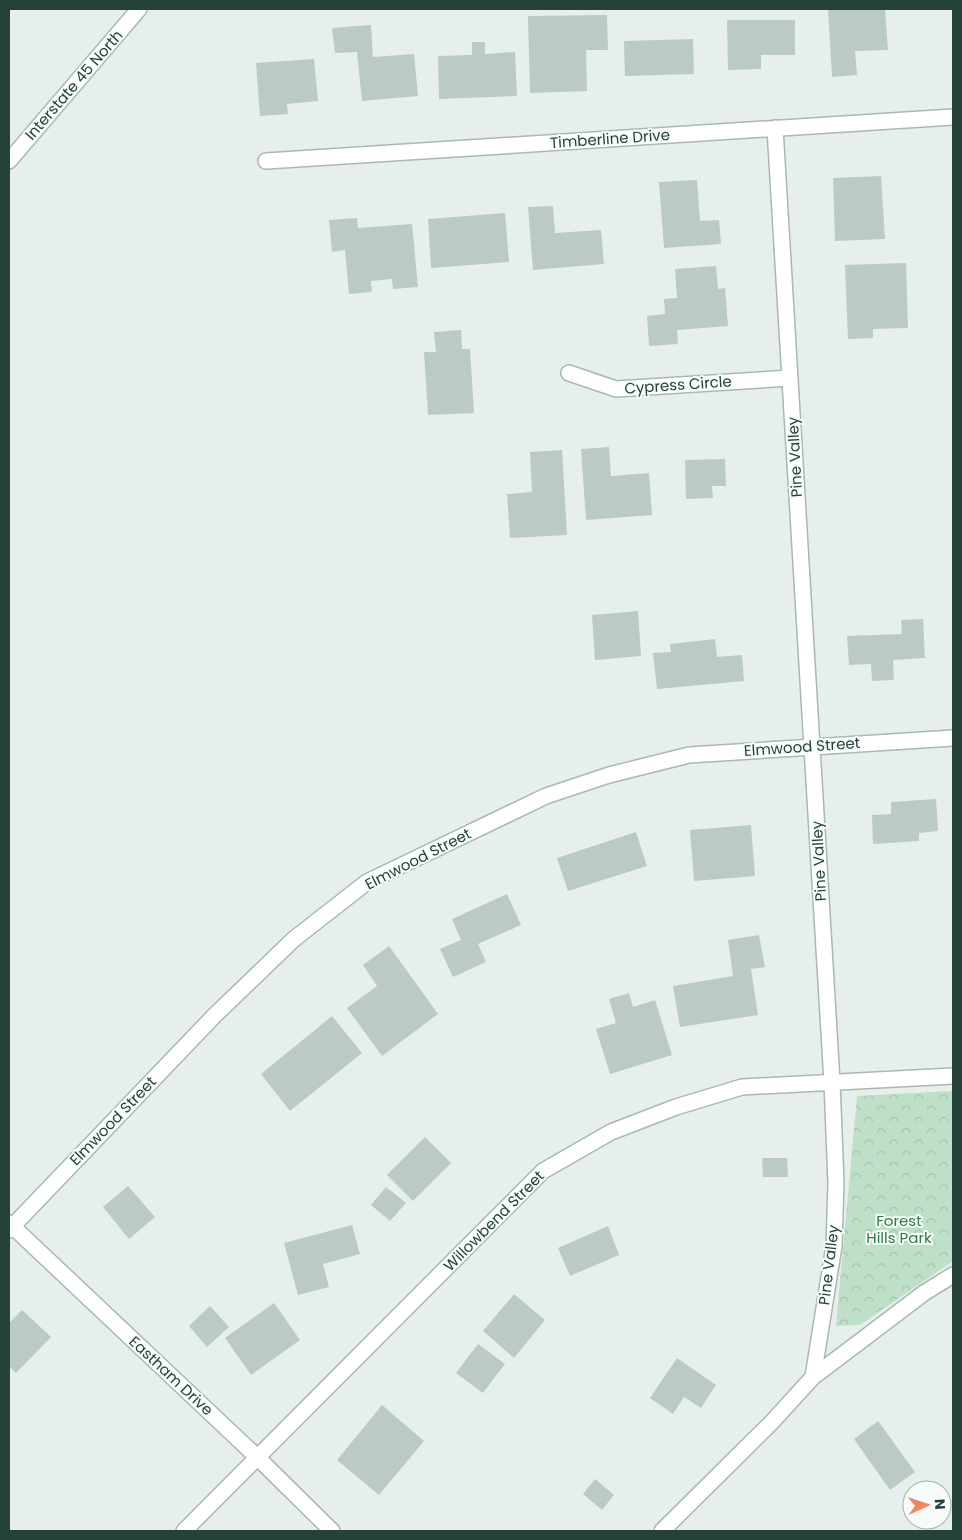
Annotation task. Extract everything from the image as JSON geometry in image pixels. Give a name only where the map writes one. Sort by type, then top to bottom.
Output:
[{"type":"street","name":"Interstate 45 North","points":[[9,161],[139,9]]},
{"type":"street","name":"Timberline Drive","points":[[266,161],[953,117]]},
{"type":"street","name":"Pine Valley","points":[[775,128],[832,1082],[836,1182],[834,1246],[813,1377]]},
{"type":"street","name":"Cypress Circle","points":[[569,373],[616,390],[790,378]]},
{"type":"street","name":"Elmwood Street","points":[[10,1227],[240,990],[294,939],[366,882],[546,796],[609,775],[689,755],[953,738]]},
{"type":"street","name":"Willowbend Street","points":[[184,1531],[543,1171],[611,1132],[676,1107],[742,1087],[953,1076]]},
{"type":"street","name":"Eastham Drive","points":[[10,1227],[257,1457],[332,1531]]},
{"type":"street","points":[[662,1531],[813,1377],[924,1293],[953,1275]]},
{"type":"green space","name":"Forest Hills Park","points":[[953,1091],[953,1261],[860,1325],[836,1326],[857,1096]]},
{"type":"building","points":[[828,9],[885,9],[888,50],[855,51],[857,75],[832,77]]},
{"type":"building","points":[[607,15],[608,50],[586,50],[587,91],[530,93],[528,16]]},
{"type":"building","points":[[727,20],[795,20],[795,55],[761,55],[761,69],[728,70]]},
{"type":"building","points":[[371,25],[373,57],[414,54],[418,96],[362,101],[357,52],[335,53],[332,28]]},
{"type":"building","points":[[693,39],[694,74],[625,76],[624,41]]},
{"type":"building","points":[[472,42],[485,42],[485,54],[515,52],[517,96],[439,99],[438,56],[472,55]]},
{"type":"building","points":[[314,59],[318,101],[287,104],[288,114],[260,116],[256,63]]},
{"type":"building","points":[[881,176],[885,239],[835,241],[833,178]]},
{"type":"building","points":[[697,180],[700,221],[719,220],[721,244],[664,248],[659,182]]},
{"type":"building","points":[[553,206],[555,233],[601,230],[604,264],[533,270],[528,207]]},
{"type":"building","points":[[505,213],[509,262],[431,268],[428,219]]},
{"type":"building","points":[[357,218],[358,228],[412,224],[418,287],[393,289],[392,279],[371,281],[372,292],[349,294],[345,250],[332,252],[329,220]]},
{"type":"building","points":[[906,263],[908,328],[873,329],[873,338],[848,339],[845,265]]},
{"type":"building","points":[[716,266],[718,289],[725,288],[728,326],[677,330],[678,344],[649,346],[647,316],[665,314],[664,299],[677,298],[675,269]]},
{"type":"building","points":[[461,330],[462,349],[470,349],[474,413],[428,415],[424,352],[436,352],[434,332]]},
{"type":"building","points":[[609,447],[611,476],[649,473],[652,515],[586,520],[581,449]]},
{"type":"building","points":[[562,450],[567,535],[510,538],[507,494],[532,492],[530,452]]},
{"type":"building","points":[[725,459],[726,486],[712,486],[713,498],[686,499],[685,460]]},
{"type":"building","points":[[638,611],[641,656],[595,660],[592,615]]},
{"type":"building","points":[[923,619],[925,658],[893,660],[894,680],[872,681],[871,664],[849,665],[847,636],[902,634],[901,620]]},
{"type":"building","points":[[715,639],[717,657],[742,655],[744,681],[657,689],[653,653],[671,652],[670,644]]},
{"type":"building","points":[[936,799],[938,831],[919,833],[919,841],[873,844],[872,815],[891,814],[891,802]]},
{"type":"building","points":[[751,825],[755,876],[694,881],[690,830]]},
{"type":"building","points":[[636,832],[647,866],[568,891],[557,858]]},
{"type":"building","points":[[507,894],[521,925],[478,944],[486,962],[453,977],[440,949],[461,940],[452,919]]},
{"type":"building","points":[[759,935],[765,967],[751,969],[758,1015],[680,1027],[673,986],[733,976],[728,940]]},
{"type":"building","points":[[389,946],[438,1014],[382,1056],[347,1008],[377,986],[363,965]]},
{"type":"building","points":[[629,993],[633,1007],[655,1000],[672,1055],[610,1074],[596,1029],[616,1023],[609,999]]},
{"type":"building","points":[[332,1016],[362,1053],[290,1111],[261,1074]]},
{"type":"building","points":[[425,1137],[451,1163],[413,1201],[387,1175]]},
{"type":"building","points":[[762,1158],[787,1158],[788,1177],[763,1177]]},
{"type":"building","points":[[128,1186],[155,1217],[129,1239],[103,1207]]},
{"type":"building","points":[[386,1187],[406,1203],[390,1221],[371,1205]]},
{"type":"building","points":[[352,1225],[360,1254],[323,1264],[329,1287],[298,1295],[284,1243]]},
{"type":"building","points":[[608,1226],[619,1255],[570,1276],[558,1248]]},
{"type":"building","points":[[514,1294],[545,1320],[514,1358],[483,1331]]},
{"type":"building","points":[[274,1303],[300,1340],[251,1375],[225,1338]]},
{"type":"building","points":[[210,1306],[229,1327],[207,1347],[189,1326]]},
{"type":"building","points":[[22,1310],[51,1337],[16,1373],[9,1366],[9,1323]]},
{"type":"building","points":[[478,1344],[505,1364],[483,1393],[456,1373]]},
{"type":"building","points":[[677,1358],[716,1385],[701,1408],[684,1397],[673,1414],[650,1398]]},
{"type":"building","points":[[382,1405],[424,1441],[379,1495],[337,1460]]},
{"type":"building","points":[[878,1421],[915,1472],[890,1490],[854,1439]]},
{"type":"building","points":[[595,1479],[614,1495],[602,1510],[583,1494]]}]
